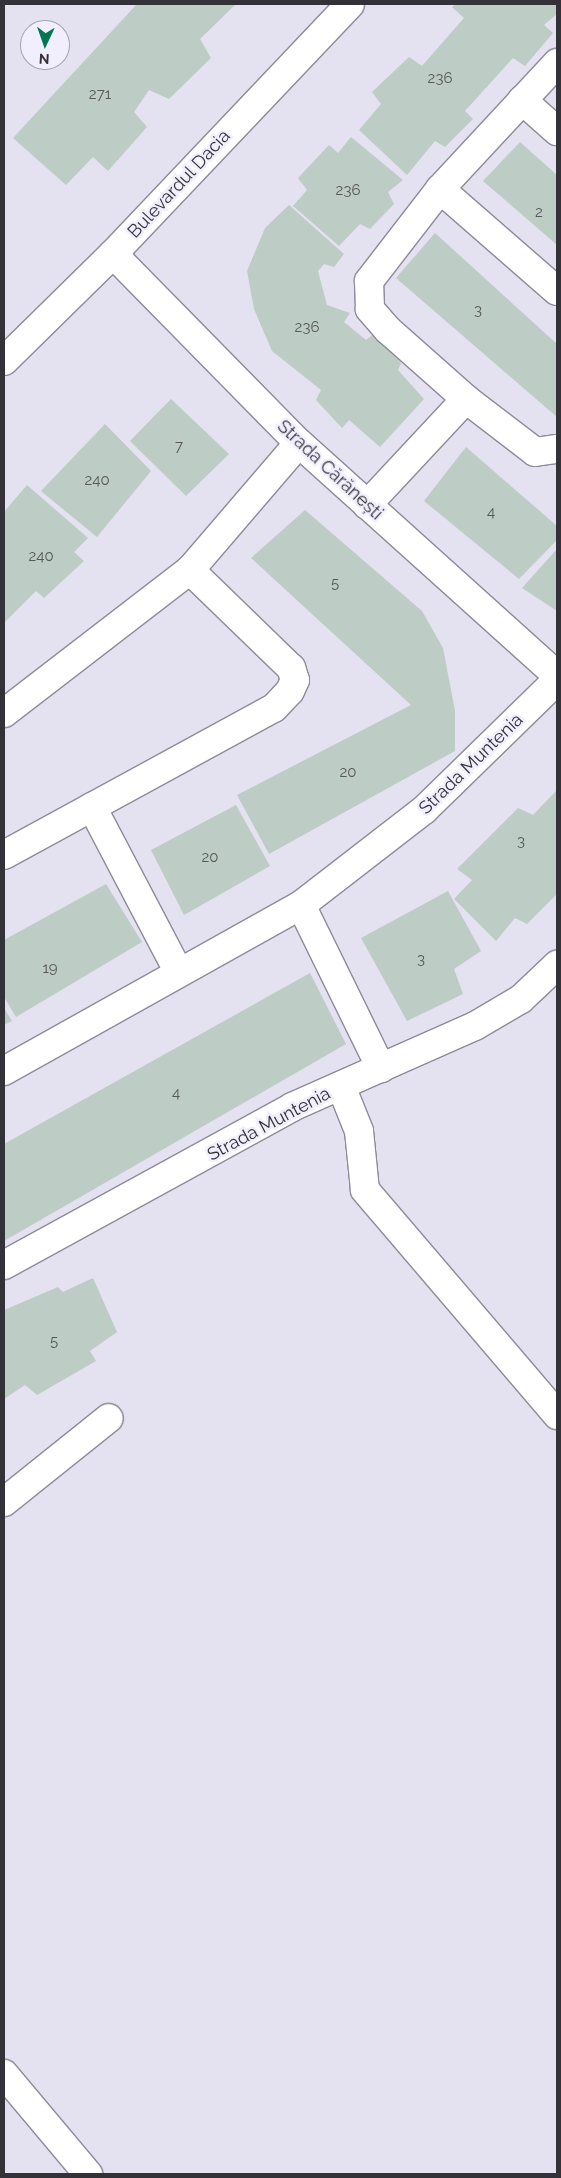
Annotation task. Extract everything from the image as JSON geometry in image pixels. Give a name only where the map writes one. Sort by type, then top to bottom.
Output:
[{"type":"street","name":"Bulevardul Dacia","points":[[4,362],[113,254],[350,4]]},
{"type":"street","points":[[557,63],[440,188],[370,281],[370,309],[420,363],[535,452],[557,449]]},
{"type":"street","points":[[522,100],[557,131]]},
{"type":"street","points":[[440,188],[557,291]]},
{"type":"street","name":"Strada Cărănești","points":[[113,254],[299,443],[557,675]]},
{"type":"street","points":[[367,504],[466,399]]},
{"type":"street","points":[[4,713],[190,570],[299,443]]},
{"type":"street","points":[[4,855],[274,708],[295,680],[291,668],[190,570]]},
{"type":"street","name":"Strada Muntenia","points":[[4,1071],[178,970],[300,905],[424,810],[557,680]]},
{"type":"street","points":[[92,807],[178,970]]},
{"type":"street","points":[[300,905],[381,1068]]},
{"type":"street","name":"Strada Muntenia","points":[[4,1265],[292,1107],[381,1068],[513,1004],[557,965]]},
{"type":"street","points":[[341,1086],[359,1131],[365,1190],[557,1415]]},
{"type":"street","points":[[4,1502],[110,1418]]},
{"type":"street","points":[[4,2074],[88,2174]]},
{"type":"building","points":[[137,4],[236,4],[200,39],[211,58],[169,99],[149,90],[134,112],[147,127],[108,171],[93,157],[66,185],[13,138]]},
{"type":"building","points":[[456,4],[557,4],[557,14],[544,25],[553,33],[525,66],[513,58],[465,111],[473,119],[445,147],[435,141],[407,175],[359,130],[381,104],[372,92],[409,57],[422,66],[464,18],[452,7]]},
{"type":"building","points":[[351,137],[403,180],[388,192],[394,204],[370,229],[360,224],[339,246],[293,206],[307,190],[298,178],[329,145],[338,153]]},
{"type":"building","points":[[520,142],[557,175],[557,245],[483,181]]},
{"type":"building","points":[[289,205],[344,254],[334,267],[324,264],[318,271],[327,305],[350,313],[344,322],[366,340],[374,334],[401,363],[398,370],[424,399],[380,447],[349,420],[342,428],[316,400],[321,390],[272,351],[254,309],[247,271],[265,228]]},
{"type":"building","points":[[435,233],[557,344],[557,417],[396,278]]},
{"type":"building","points":[[171,399],[229,454],[186,496],[130,441]]},
{"type":"building","points":[[105,424],[151,471],[97,537],[41,491]]},
{"type":"building","points":[[466,447],[557,526],[557,540],[519,579],[424,501]]},
{"type":"building","points":[[27,485],[88,538],[74,552],[84,561],[44,598],[36,591],[4,623],[4,512]]},
{"type":"building","points":[[305,510],[422,611],[443,648],[455,711],[455,751],[269,854],[237,795],[411,705],[251,558]]},
{"type":"building","points":[[557,549],[557,611],[522,588]]},
{"type":"building","points":[[557,790],[557,894],[527,924],[515,918],[496,941],[454,899],[472,880],[457,869],[518,808],[533,815]]},
{"type":"building","points":[[236,805],[270,866],[184,915],[151,850]]},
{"type":"building","points":[[106,884],[142,942],[16,1017],[4,997],[4,940]]},
{"type":"building","points":[[448,891],[481,951],[454,969],[463,994],[407,1021],[361,938]]},
{"type":"building","points":[[310,973],[346,1044],[4,1241],[4,1144]]},
{"type":"building","points":[[4,1008],[12,1021],[4,1025]]},
{"type":"building","points":[[93,1278],[117,1332],[90,1351],[96,1361],[37,1395],[25,1385],[4,1399],[4,1310],[58,1287],[63,1292]]}]
